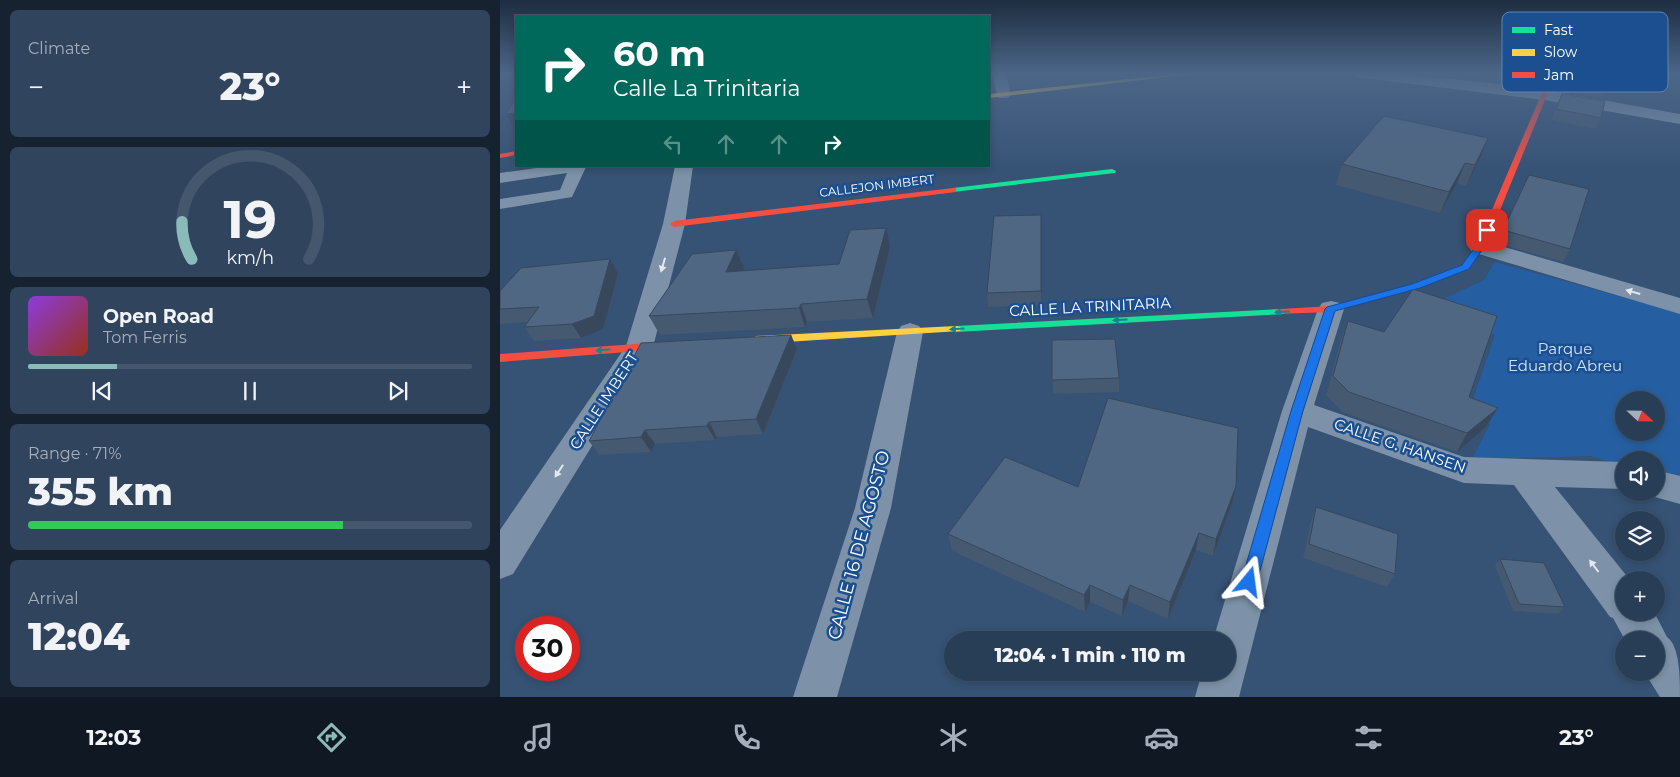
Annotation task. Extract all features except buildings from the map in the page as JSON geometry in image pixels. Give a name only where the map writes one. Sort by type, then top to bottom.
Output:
[{"type":"street","name":"CALLE LA TRINITARIA","points":[[746,341],[1331,309],[1416,286],[1465,267],[1480,247],[1539,107]]},
{"type":"street","points":[[1612,107],[1680,118]]},
{"type":"street","points":[[500,156],[515,153]]},
{"type":"street","name":"CALLE IMBERT","points":[[500,562],[639,347],[674,224],[684,167]]},
{"type":"street","name":"CALLEJON IMBERT","points":[[674,224],[1112,172]]},
{"type":"street","points":[[1480,247],[1680,306]]},
{"type":"street","points":[[1236,631],[1297,411],[1331,309]]},
{"type":"street","name":"CALLE 16 DE AGOSTO","points":[[815,697],[873,508],[910,332]]},
{"type":"street","points":[[500,358],[687,344]]},
{"type":"street","name":"CALLE G. HANSEN","points":[[1297,411],[1464,470],[1615,476]]},
{"type":"street","points":[[1524,473],[1615,592]]},
{"type":"street","points":[[1665,486],[1680,490]]},
{"type":"street","points":[[1665,666],[1680,689]]},
{"type":"street","points":[[1217,697],[1221,681]]},
{"type":"lane","points":[[500,178],[578,167],[566,194],[500,204]]},
{"type":"green space","name":"Parque Eduardo Abreu","points":[[1495,262],[1680,313],[1680,486],[1665,481],[1665,451],[1615,451],[1615,464],[1591,456],[1472,459],[1490,424],[1468,414],[1495,335],[1428,306],[1484,280]]},
{"type":"traffic: fast","points":[[953,190],[1112,171]]},
{"type":"traffic: fast","points":[[956,329],[1280,312]]},
{"type":"traffic: slow","points":[[756,340],[956,329]]},
{"type":"traffic: jam","points":[[1280,312],[1331,309],[1416,286],[1465,267],[1480,247],[1539,107]]},
{"type":"traffic: jam","points":[[500,156],[515,153]]},
{"type":"traffic: jam","points":[[674,224],[953,190]]},
{"type":"traffic: jam","points":[[500,358],[675,345]]},
{"type":"route","points":[[1249,582],[1297,411],[1331,309],[1416,286],[1465,267],[1480,247],[1487,230]]}]
